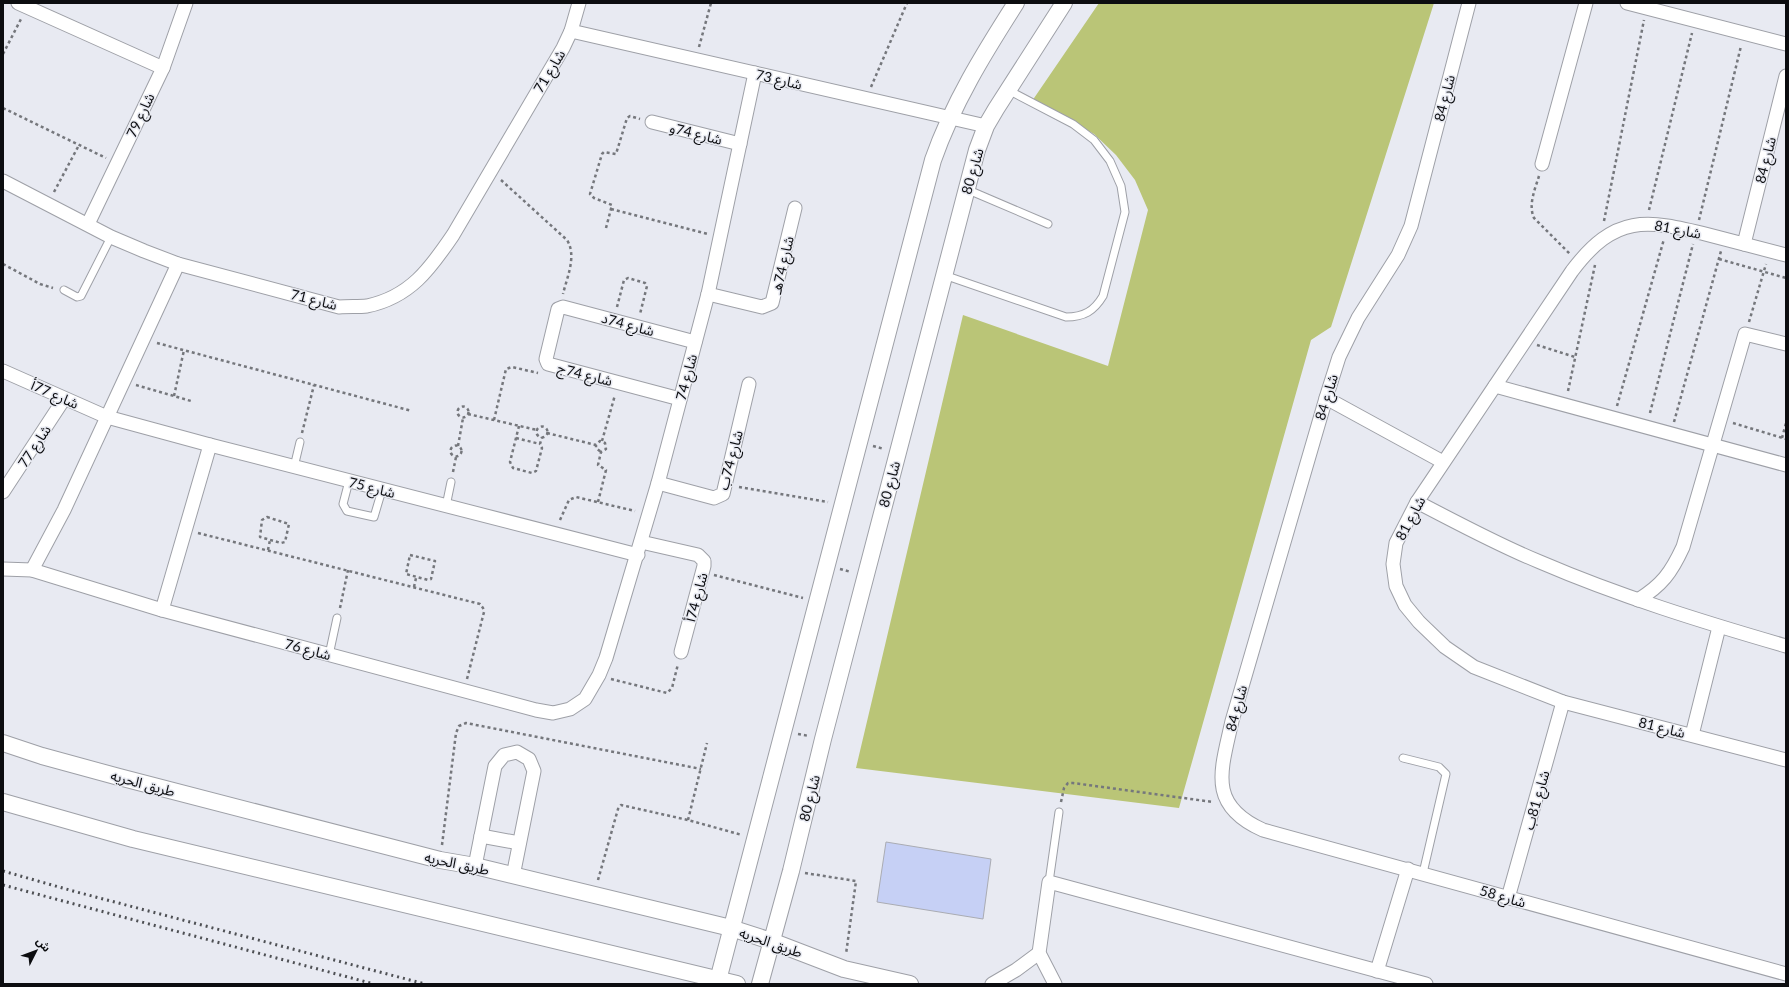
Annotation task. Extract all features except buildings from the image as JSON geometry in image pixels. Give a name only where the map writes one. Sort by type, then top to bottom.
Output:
[{"type":"street","name":"شارع 79","points":[[88,224],[163,68],[186,3]]},
{"type":"street","name":"شارع 71","points":[[3,181],[111,236],[178,264],[339,307],[366,306],[393,298],[416,283],[434,263],[563,48],[571,31],[579,3]]},
{"type":"street","points":[[717,981],[756,839],[782,730],[933,160],[949,118],[963,90],[1016,3]]},
{"type":"street","name":"شارع 80","points":[[760,984],[791,871],[823,739],[977,150],[986,126],[1007,90],[1064,3]]},
{"type":"street","name":"شارع 84","points":[[1227,804],[1222,782],[1222,765],[1232,721],[1326,398],[1339,357],[1358,318],[1398,255],[1411,226],[1469,3]]},
{"type":"street","points":[[1542,164],[1586,3]]},
{"type":"street","points":[[1627,3],[1786,44]]},
{"type":"street","points":[[22,5],[163,68]]},
{"type":"street","name":"شارع 73","points":[[571,31],[986,126]]},
{"type":"street","name":"شارع 74","points":[[599,675],[650,514],[708,294],[755,73]]},
{"type":"street","name":"شارع 84","points":[[1744,244],[1786,76]]},
{"type":"street","name":"شارع 74و","points":[[652,122],[740,144]]},
{"type":"street","name":"شارع 74هـ","points":[[708,294],[762,307],[772,303],[795,208]]},
{"type":"street","name":"شارع 81","points":[[1786,255],[1667,225],[1646,223],[1622,228],[1601,239],[1588,250],[1578,263],[1524,341],[1417,502],[1396,543],[1393,564],[1396,586],[1405,605],[1419,622],[1445,647],[1474,666],[1563,702],[1786,760]]},
{"type":"street","points":[[32,570],[64,510],[178,264]]},
{"type":"street","name":"شارع 74د","points":[[560,307],[695,342]]},
{"type":"street","name":"شارع 74ج","points":[[560,307],[546,359],[547,363],[680,399]]},
{"type":"street","points":[[1638,600],[1654,590],[1676,562],[1683,547],[1745,334],[1786,344]]},
{"type":"street","name":"شارع 77أ","points":[[3,371],[107,417]]},
{"type":"street","name":"شارع 74ب","points":[[658,483],[714,498],[723,494],[749,384]]},
{"type":"street","points":[[1494,386],[1786,465]]},
{"type":"street","points":[[1326,398],[1443,462]]},
{"type":"street","name":"شارع 77","points":[[4,487],[64,399]]},
{"type":"street","name":"شارع 75","points":[[107,417],[382,490],[638,555]]},
{"type":"street","points":[[162,610],[210,445]]},
{"type":"street","points":[[1417,502],[1534,560],[1638,600],[1719,627],[1786,646]]},
{"type":"street","name":"شارع 74أ","points":[[641,542],[698,555],[704,561],[681,652]]},
{"type":"street","name":"شارع 76","points":[[3,569],[32,570],[162,610],[536,710],[554,713],[570,709],[585,699],[599,675]]},
{"type":"street","points":[[1692,735],[1719,627]]},
{"type":"street","name":"شارع 81ب","points":[[1508,898],[1563,702]]},
{"type":"street","name":"طريق الحريه","points":[[3,743],[42,756],[172,791],[440,860],[475,866],[731,928],[771,941],[844,970],[910,984]]},
{"type":"street","points":[[475,866],[495,766],[504,755],[517,752],[529,759],[534,771],[513,876]]},
{"type":"street","points":[[3,802],[133,839],[717,981],[737,984]]},
{"type":"street","name":"شارع 58","points":[[1227,804],[1248,823],[1263,830],[1786,974]]},
{"type":"street","points":[[481,836],[519,843]]},
{"type":"street","points":[[1377,971],[1408,869]]},
{"type":"street","points":[[1055,984],[1039,954],[1049,882],[1426,984]]},
{"type":"street","points":[[992,984],[1039,954]]},
{"type":"lane","points":[[944,275],[1066,317],[1078,317],[1088,313],[1097,306],[1103,296],[1125,212],[1121,186],[1110,161],[1094,140],[1073,124],[1007,90]]},
{"type":"lane","points":[[966,189],[1048,224]]},
{"type":"lane","points":[[64,290],[77,297],[81,296],[111,236]]},
{"type":"lane","points":[[294,467],[300,442]]},
{"type":"lane","points":[[349,481],[343,506],[347,511],[374,517],[382,490]]},
{"type":"lane","points":[[446,506],[451,482]]},
{"type":"lane","points":[[329,654],[337,618]]},
{"type":"lane","points":[[1403,758],[1439,767],[1446,774],[1423,873]]},
{"type":"lane","points":[[1049,882],[1060,812]]},
{"type":"path","points":[[696,59],[711,3]]},
{"type":"path","points":[[866,99],[907,3]]},
{"type":"path","points":[[3,54],[22,5]]},
{"type":"path","points":[[1565,405],[1601,239],[1646,8]]},
{"type":"path","points":[[1646,223],[1695,20]]},
{"type":"path","points":[[1646,428],[1696,232],[1744,33]]},
{"type":"path","points":[[3,108],[117,164]]},
{"type":"path","points":[[606,228],[611,203],[594,198],[590,194],[602,154],[604,152],[614,155],[616,153],[626,120],[629,116],[652,122]]},
{"type":"path","points":[[48,204],[79,145]]},
{"type":"path","points":[[1542,164],[1531,206],[1531,212],[1534,218],[1578,263]]},
{"type":"path","points":[[490,170],[567,240],[571,246],[572,258],[560,307]]},
{"type":"path","points":[[611,209],[720,237]]},
{"type":"path","points":[[1614,419],[1667,225]]},
{"type":"path","points":[[1670,434],[1724,239]]},
{"type":"path","points":[[1745,334],[1770,251]]},
{"type":"path","points":[[1719,259],[1786,278]]},
{"type":"path","points":[[3,264],[40,284],[64,290]]},
{"type":"path","points":[[614,320],[624,280],[628,278],[644,283],[647,286],[637,326]]},
{"type":"path","points":[[143,340],[412,411]]},
{"type":"path","points":[[1524,341],[1575,357]]},
{"type":"path","points":[[174,396],[184,350]]},
{"type":"path","points":[[494,420],[506,369],[512,367],[542,374]]},
{"type":"path","points":[[123,382],[191,401]]},
{"type":"path","points":[[602,441],[619,383]]},
{"type":"path","points":[[300,442],[314,385]]},
{"type":"path","points":[[463,418],[458,415],[459,409],[464,407],[468,411],[468,414]]},
{"type":"path","points":[[468,414],[537,430],[543,426],[547,430],[547,433]]},
{"type":"path","points":[[451,482],[456,457],[460,455],[462,451],[458,446],[463,418],[468,414]]},
{"type":"path","points":[[1720,420],[1786,439]]},
{"type":"path","points":[[1782,438],[1786,422]]},
{"type":"path","points":[[519,426],[510,464],[514,468],[532,473],[537,469],[542,448],[540,444],[542,437],[547,433]]},
{"type":"path","points":[[537,430],[538,435],[542,437]]},
{"type":"path","points":[[547,433],[596,445]]},
{"type":"path","points":[[516,438],[540,444]]},
{"type":"path","points":[[596,445],[597,442],[602,441]]},
{"type":"path","points":[[598,502],[606,470],[598,464],[601,452],[606,449],[607,446],[602,441]]},
{"type":"path","points":[[859,442],[898,452]]},
{"type":"path","points":[[596,445],[598,451],[601,452]]},
{"type":"path","points":[[456,457],[451,454],[451,449],[458,446]]},
{"type":"path","points":[[726,485],[842,504]]},
{"type":"path","points":[[553,534],[571,498],[576,497],[650,514]]},
{"type":"path","points":[[266,518],[288,523],[289,526],[284,542],[270,540],[261,538],[259,535],[263,519],[266,518]]},
{"type":"path","points":[[185,529],[478,604],[484,608],[484,612],[464,691]]},
{"type":"path","points":[[268,550],[270,540]]},
{"type":"path","points":[[413,555],[435,560],[436,564],[431,579],[416,578],[406,574],[410,556],[413,555]]},
{"type":"path","points":[[826,566],[866,575]]},
{"type":"path","points":[[337,618],[348,570]]},
{"type":"path","points":[[702,572],[817,601]]},
{"type":"path","points":[[414,587],[416,578]]},
{"type":"path","points":[[599,675],[667,692],[672,688],[681,652]]},
{"type":"path","points":[[782,730],[823,739]]},
{"type":"path","points":[[688,820],[707,743]]},
{"type":"path","points":[[1060,812],[1064,788],[1070,783],[1227,804]]},
{"type":"path","points":[[594,896],[620,806],[625,805],[688,820],[756,839]]},
{"type":"path","points":[[791,871],[856,881],[844,970]]},
{"type":"green space","points":[[1099,3],[1434,3],[1331,327],[1311,340],[1179,808],[856,768],[963,315],[1108,366],[1148,210],[1135,180],[1116,155],[1094,134],[1071,121],[1030,104]]},
{"type":"railway","points":[[3,871],[73,891],[425,984]]},
{"type":"railway","points":[[3,885],[374,984]]}]
